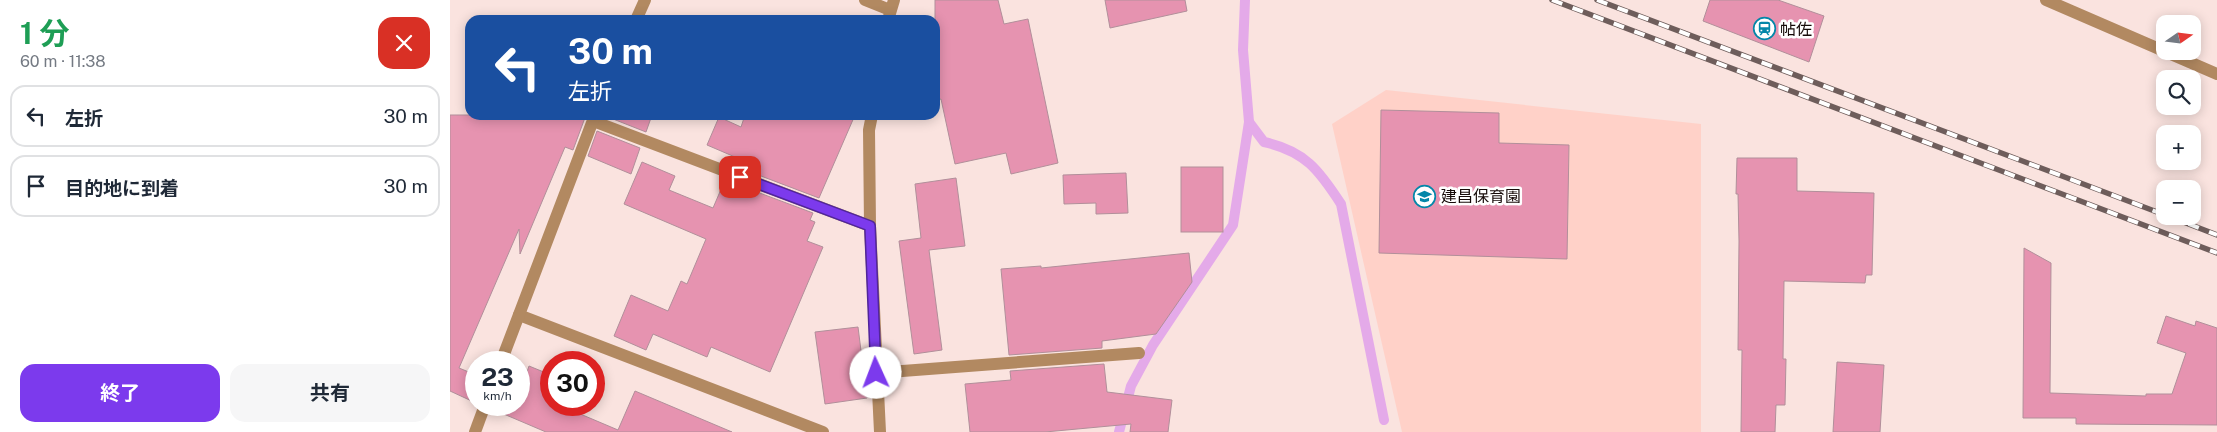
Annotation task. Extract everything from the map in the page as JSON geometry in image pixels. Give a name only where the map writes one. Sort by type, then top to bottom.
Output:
[{"type":"street","points":[[638,15],[645,0]]},
{"type":"street","points":[[865,0],[891,10]]},
{"type":"street","points":[[2046,0],[2217,74]]},
{"type":"street","points":[[505,351],[593,120]]},
{"type":"street","points":[[599,120],[870,226]]},
{"type":"street","points":[[871,120],[870,226],[880,432]]},
{"type":"street","points":[[519,316],[823,432]]},
{"type":"street","points":[[876,373],[1138,354]]},
{"type":"street","points":[[475,432],[481,416]]},
{"type":"shaded area","points":[[1386,90],[1701,124],[1701,432],[1402,432],[1332,124]]},
{"type":"building","points":[[935,0],[998,0],[1004,24],[1028,19],[1058,163],[1011,174],[1006,153],[955,164],[940,99],[940,15],[935,15]]},
{"type":"building","points":[[1105,0],[1185,0],[1187,11],[1110,28]]},
{"type":"building","points":[[1710,0],[1778,0],[1824,16],[1809,62],[1703,21]]},
{"type":"building","points":[[1381,110],[1499,113],[1499,143],[1569,145],[1567,259],[1379,253]]},
{"type":"building","points":[[450,115],[465,115],[465,120],[584,120],[573,150],[565,147],[520,254],[519,229],[465,351],[459,368],[465,370],[465,398],[450,391]]},
{"type":"building","points":[[616,120],[650,120],[646,132]]},
{"type":"building","points":[[718,120],[726,120],[741,127],[743,120],[853,120],[819,198],[732,165],[735,157],[707,145]]},
{"type":"building","points":[[597,131],[640,148],[631,174],[588,156]]},
{"type":"building","points":[[1737,158],[1797,158],[1797,191],[1874,193],[1872,275],[1866,275],[1865,283],[1784,281],[1783,359],[1786,359],[1785,405],[1776,405],[1775,432],[1741,432],[1742,350],[1738,350],[1739,241],[1738,194],[1736,194]]},
{"type":"building","points":[[642,162],[675,176],[669,190],[713,208],[725,180],[813,213],[810,220],[815,222],[807,241],[823,247],[770,372],[711,347],[707,357],[653,334],[646,350],[614,336],[631,295],[668,311],[681,281],[687,284],[706,239],[624,204]]},
{"type":"building","points":[[1181,167],[1223,167],[1223,232],[1181,232]]},
{"type":"building","points":[[1126,173],[1128,213],[1096,214],[1096,203],[1064,204],[1063,175]]},
{"type":"building","points":[[956,178],[965,246],[929,250],[942,350],[914,354],[899,241],[921,238],[915,184]]},
{"type":"building","points":[[2024,248],[2051,263],[2050,393],[2146,396],[2146,394],[2172,394],[2186,353],[2157,343],[2166,316],[2195,326],[2196,321],[2217,328],[2217,425],[2076,424],[2076,418],[2023,418]]},
{"type":"building","points":[[1189,253],[1192,282],[1156,334],[1102,341],[1102,348],[1009,355],[1001,269],[1041,266],[1041,268]]},
{"type":"building","points":[[858,327],[867,398],[825,404],[815,332]]},
{"type":"building","points":[[1837,362],[1884,365],[1880,432],[1833,432]]},
{"type":"building","points":[[1104,364],[1107,392],[1172,400],[1168,432],[1130,432],[1131,424],[1045,432],[970,432],[965,384],[1011,380],[1010,371]]},
{"type":"building","points":[[530,366],[540,370],[540,416],[585,416],[618,430],[635,391],[732,432],[546,432],[508,416],[530,416]]},
{"type":"waterway","points":[[1245,0],[1243,50],[1249,122],[1264,142],[1290,151],[1310,164],[1341,204],[1384,420]]},
{"type":"waterway","points":[[1119,432],[1131,386],[1153,345],[1233,225],[1249,122]]},
{"type":"railway","points":[[1552,0],[2217,253]]},
{"type":"railway","points":[[1597,0],[2156,212]]},
{"type":"railway","points":[[2191,225],[2217,235]]},
{"type":"place","name":"帖佐","points":[[1764,29]]},
{"type":"place","name":"建昌保育園","points":[[1425,196]]},
{"type":"route","points":[[740,177],[870,226],[876,373]]}]
